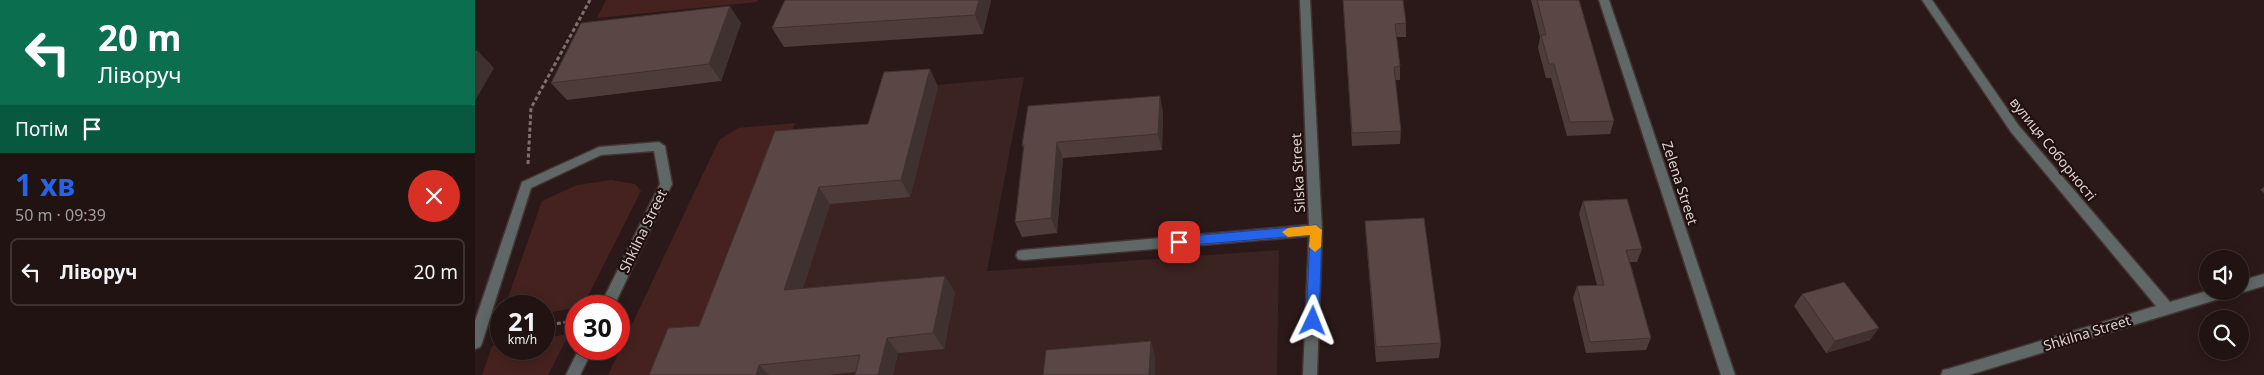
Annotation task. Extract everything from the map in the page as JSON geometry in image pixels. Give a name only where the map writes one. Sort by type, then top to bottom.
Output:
[{"type":"street","name":"Silska Street","points":[[1305,0],[1316,230],[1310,375]]},
{"type":"street","name":"Zelena Street","points":[[1604,0],[1728,375]]},
{"type":"street","name":"вулиця Соборності","points":[[1927,0],[2015,129],[2167,309]]},
{"type":"street","name":"Shkilna Street","points":[[527,185],[599,151],[659,146],[665,184],[612,295]]},
{"type":"street","points":[[475,343],[527,185]]},
{"type":"street","points":[[1023,255],[1316,230]]},
{"type":"street","points":[[2249,284],[2264,280]]},
{"type":"street","name":"Shkilna Street","points":[[1948,375],[2199,299]]},
{"type":"street","points":[[573,375],[580,360]]},
{"type":"path","points":[[527,185],[531,108],[591,0]]},
{"type":"shaded area","points":[[606,0],[758,0],[757,2],[597,18]]},
{"type":"shaded area","points":[[1024,77],[987,271],[1279,250],[1277,375],[672,375],[878,141],[893,89]]},
{"type":"shaded area","points":[[795,123],[714,342],[672,375],[608,375],[615,360],[630,360],[630,328],[719,140],[738,128]]},
{"type":"shaded area","points":[[611,180],[635,184],[641,191],[589,295],[565,295],[565,310],[555,312],[555,295],[509,295],[542,201],[577,185]]},
{"type":"shaded area","points":[[565,335],[565,342],[548,375],[482,375],[490,352],[490,360],[555,360],[555,336]]},
{"type":"building","points":[[785,0],[979,0],[975,15],[772,28]]},
{"type":"building","points":[[1343,0],[1403,0],[1406,23],[1395,24],[1400,66],[1394,67],[1401,131],[1352,133]]},
{"type":"building","points":[[1537,0],[1579,0],[1614,121],[1570,122],[1554,64],[1549,64],[1541,35],[1546,35]]},
{"type":"building","points":[[730,6],[709,64],[551,83],[581,23]]},
{"type":"building","points":[[930,69],[901,180],[819,187],[784,290],[945,276],[933,333],[887,338],[878,375],[855,375],[860,355],[759,365],[756,375],[649,375],[668,328],[699,326],[775,131],[868,124],[884,72]]},
{"type":"building","points":[[1160,96],[1158,134],[1057,142],[1051,218],[1015,222],[1024,145],[1022,145],[1028,106]]},
{"type":"building","points":[[1627,199],[1642,249],[1626,250],[1651,338],[1590,342],[1577,286],[1604,285],[1583,201]]},
{"type":"building","points":[[1424,218],[1441,343],[1376,347],[1365,221]]},
{"type":"building","points":[[1844,282],[1879,328],[1835,341],[1802,294]]},
{"type":"building","points":[[1151,341],[1149,375],[1043,375],[1046,350]]},
{"type":"slow traffic","points":[[1288,232],[1316,230],[1315,247]]},
{"type":"route","points":[[1179,242],[1316,230],[1313,321]]}]
